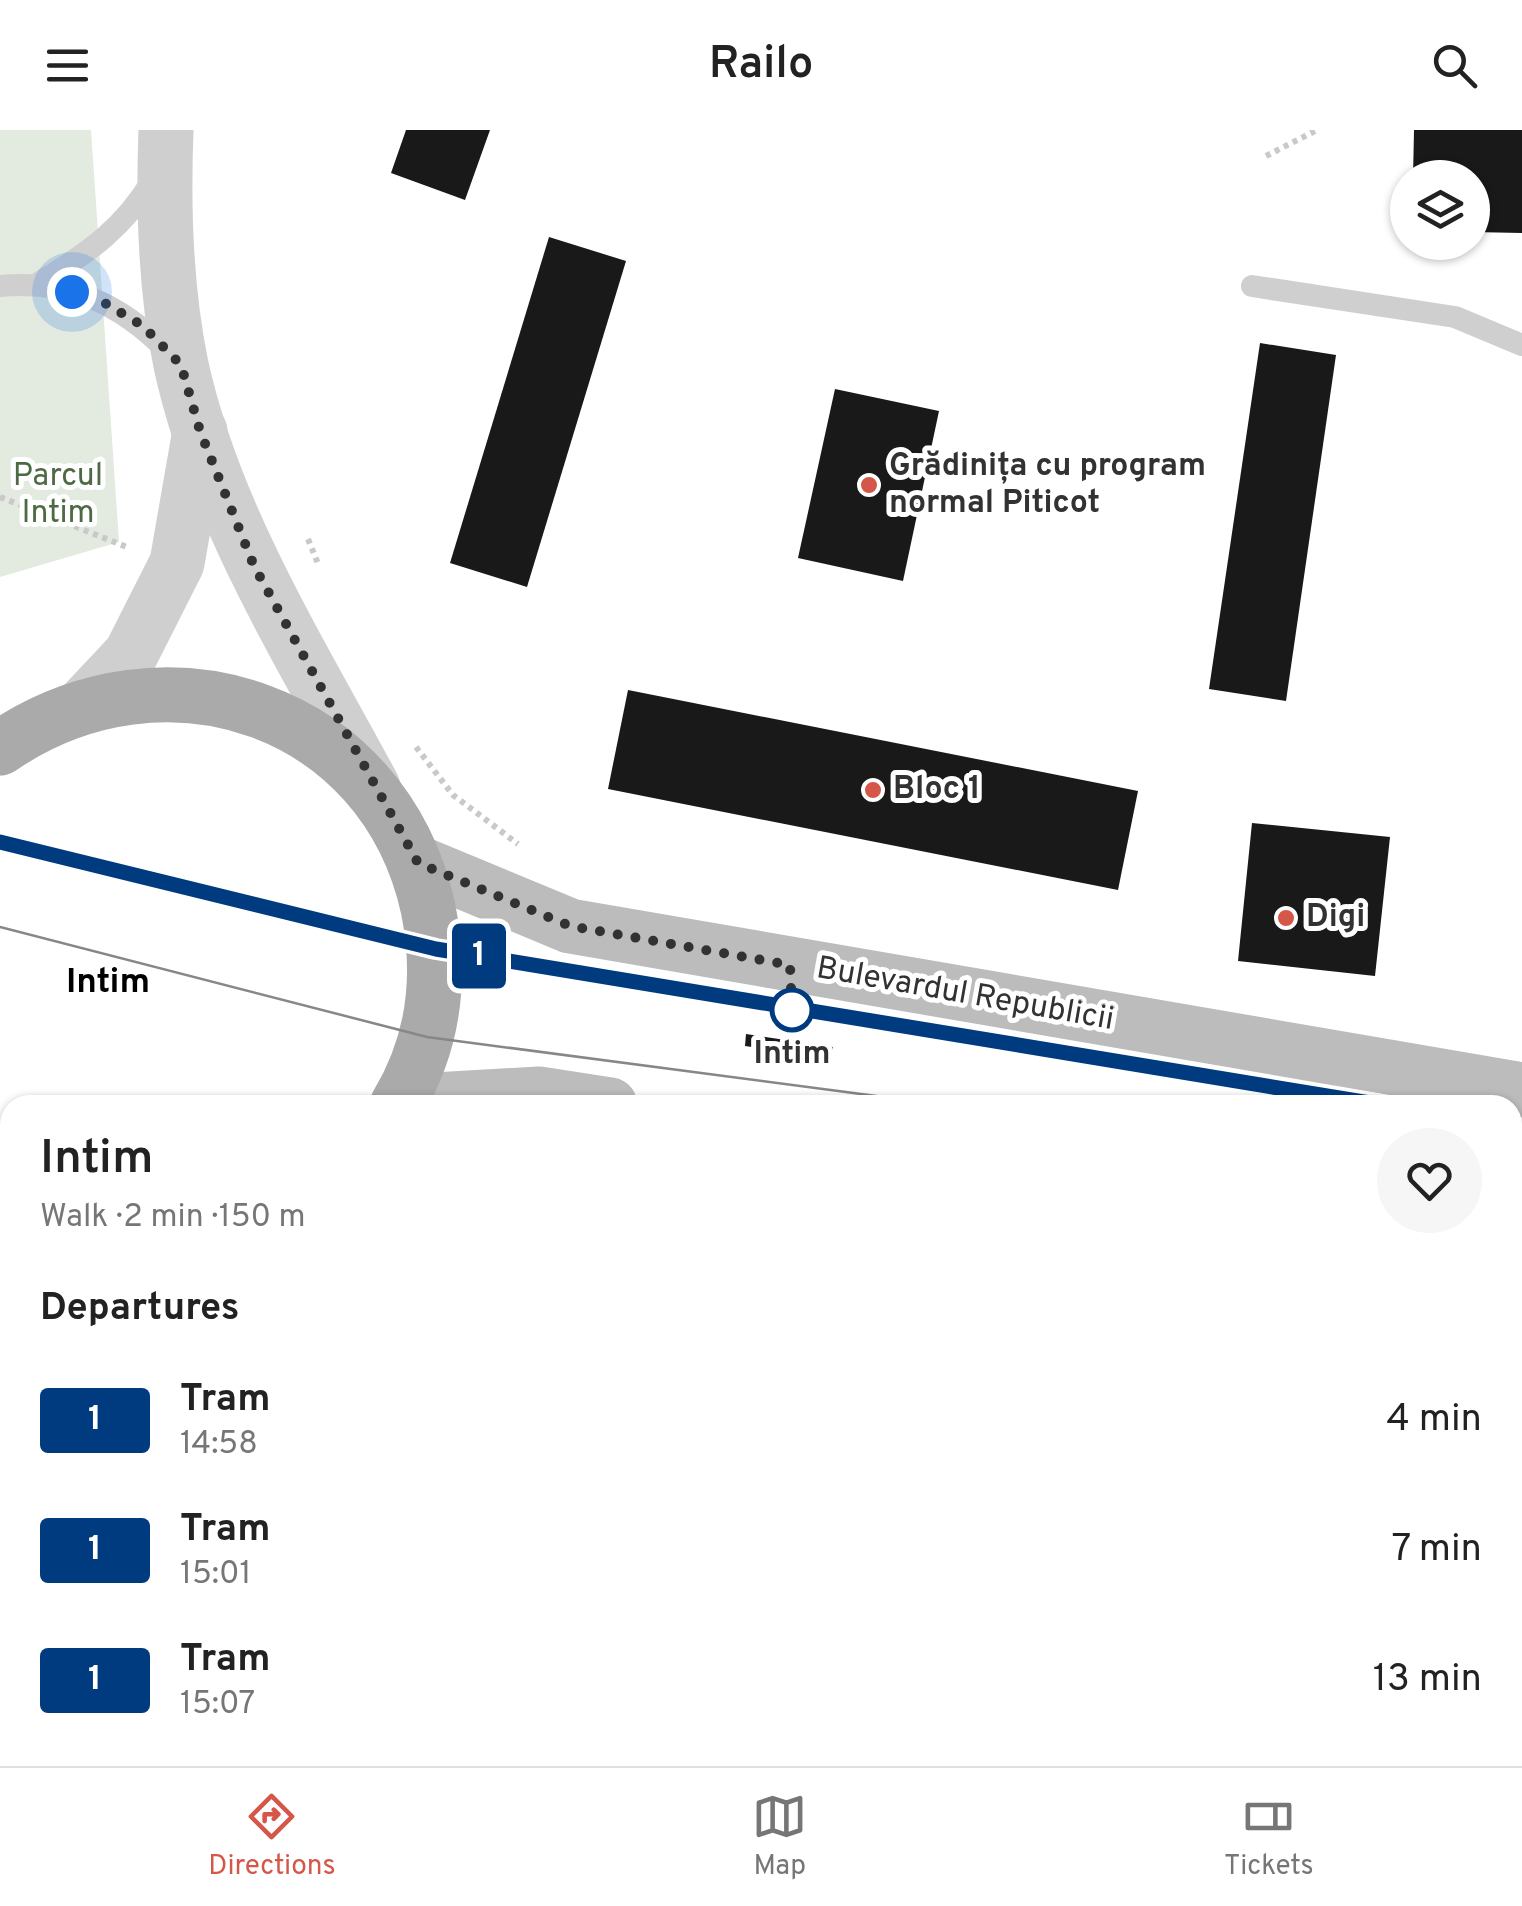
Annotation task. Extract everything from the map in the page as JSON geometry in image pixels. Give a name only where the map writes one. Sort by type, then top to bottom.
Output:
[{"type":"main road","points":[[0,748],[44,711],[164,692],[242,702],[314,737],[374,790],[418,863],[436,949],[436,994],[427,1037],[402,1095]]},
{"type":"main road","name":"Bulevardul Republicii","points":[[418,863],[570,926],[1522,1090]]},
{"type":"street","points":[[165,144],[167,267],[181,365],[200,431],[254,566],[374,790]]},
{"type":"street","points":[[44,711],[131,654],[177,562],[200,431]]},
{"type":"lane","points":[[40,282],[98,246],[133,212],[165,144]]},
{"type":"lane","points":[[0,286],[40,282],[103,302],[143,326],[181,365]]},
{"type":"lane","points":[[1252,286],[1455,317],[1522,345]]},
{"type":"path","points":[[1266,156],[1317,130]]},
{"type":"path","points":[[0,497],[128,547]]},
{"type":"path","points":[[308,539],[321,573]]},
{"type":"path","points":[[406,735],[454,795],[524,848]]},
{"type":"green space","name":"Parcul Intim","points":[[0,130],[91,130],[119,542],[0,577]]},
{"type":"building","points":[[406,130],[490,130],[465,200],[391,173]]},
{"type":"building","points":[[1414,130],[1522,130],[1522,233],[1490,232],[1490,160],[1413,160]]},
{"type":"building","points":[[549,237],[626,261],[527,587],[450,563]]},
{"type":"building","points":[[1260,343],[1336,355],[1286,701],[1209,689]]},
{"type":"building","name":"Grădinița cu program normal Piticot","points":[[835,389],[939,411],[903,581],[798,558]]},
{"type":"building","name":"Bloc 1","points":[[628,690],[1138,791],[1118,890],[608,789]]},
{"type":"building","points":[[1252,823],[1390,837],[1375,976],[1238,961]]},
{"type":"building","points":[[746,1034],[833,1047],[831,1059],[745,1046]]},
{"type":"tram line","points":[[0,842],[436,949],[1321,1095]]},
{"type":"tram line","name":"1","points":[[0,842],[436,949],[1320,1095]]},
{"type":"tram line","points":[[0,927],[427,1037],[869,1095]]},
{"type":"place","name":"Grădinița cu program normal Piticot","points":[[869,485]]},
{"type":"place","name":"Bloc 1","points":[[873,790]]},
{"type":"place","name":"Digi","points":[[1286,918]]},
{"type":"place","name":"Intim","points":[[792,1010]]},
{"type":"district","name":"Intim","points":[[108,983]]},
{"type":"route","points":[[72,292],[103,302],[143,326],[181,365],[200,431],[254,566],[374,790],[399,824],[418,863],[570,926],[790,965],[792,1010]]}]
